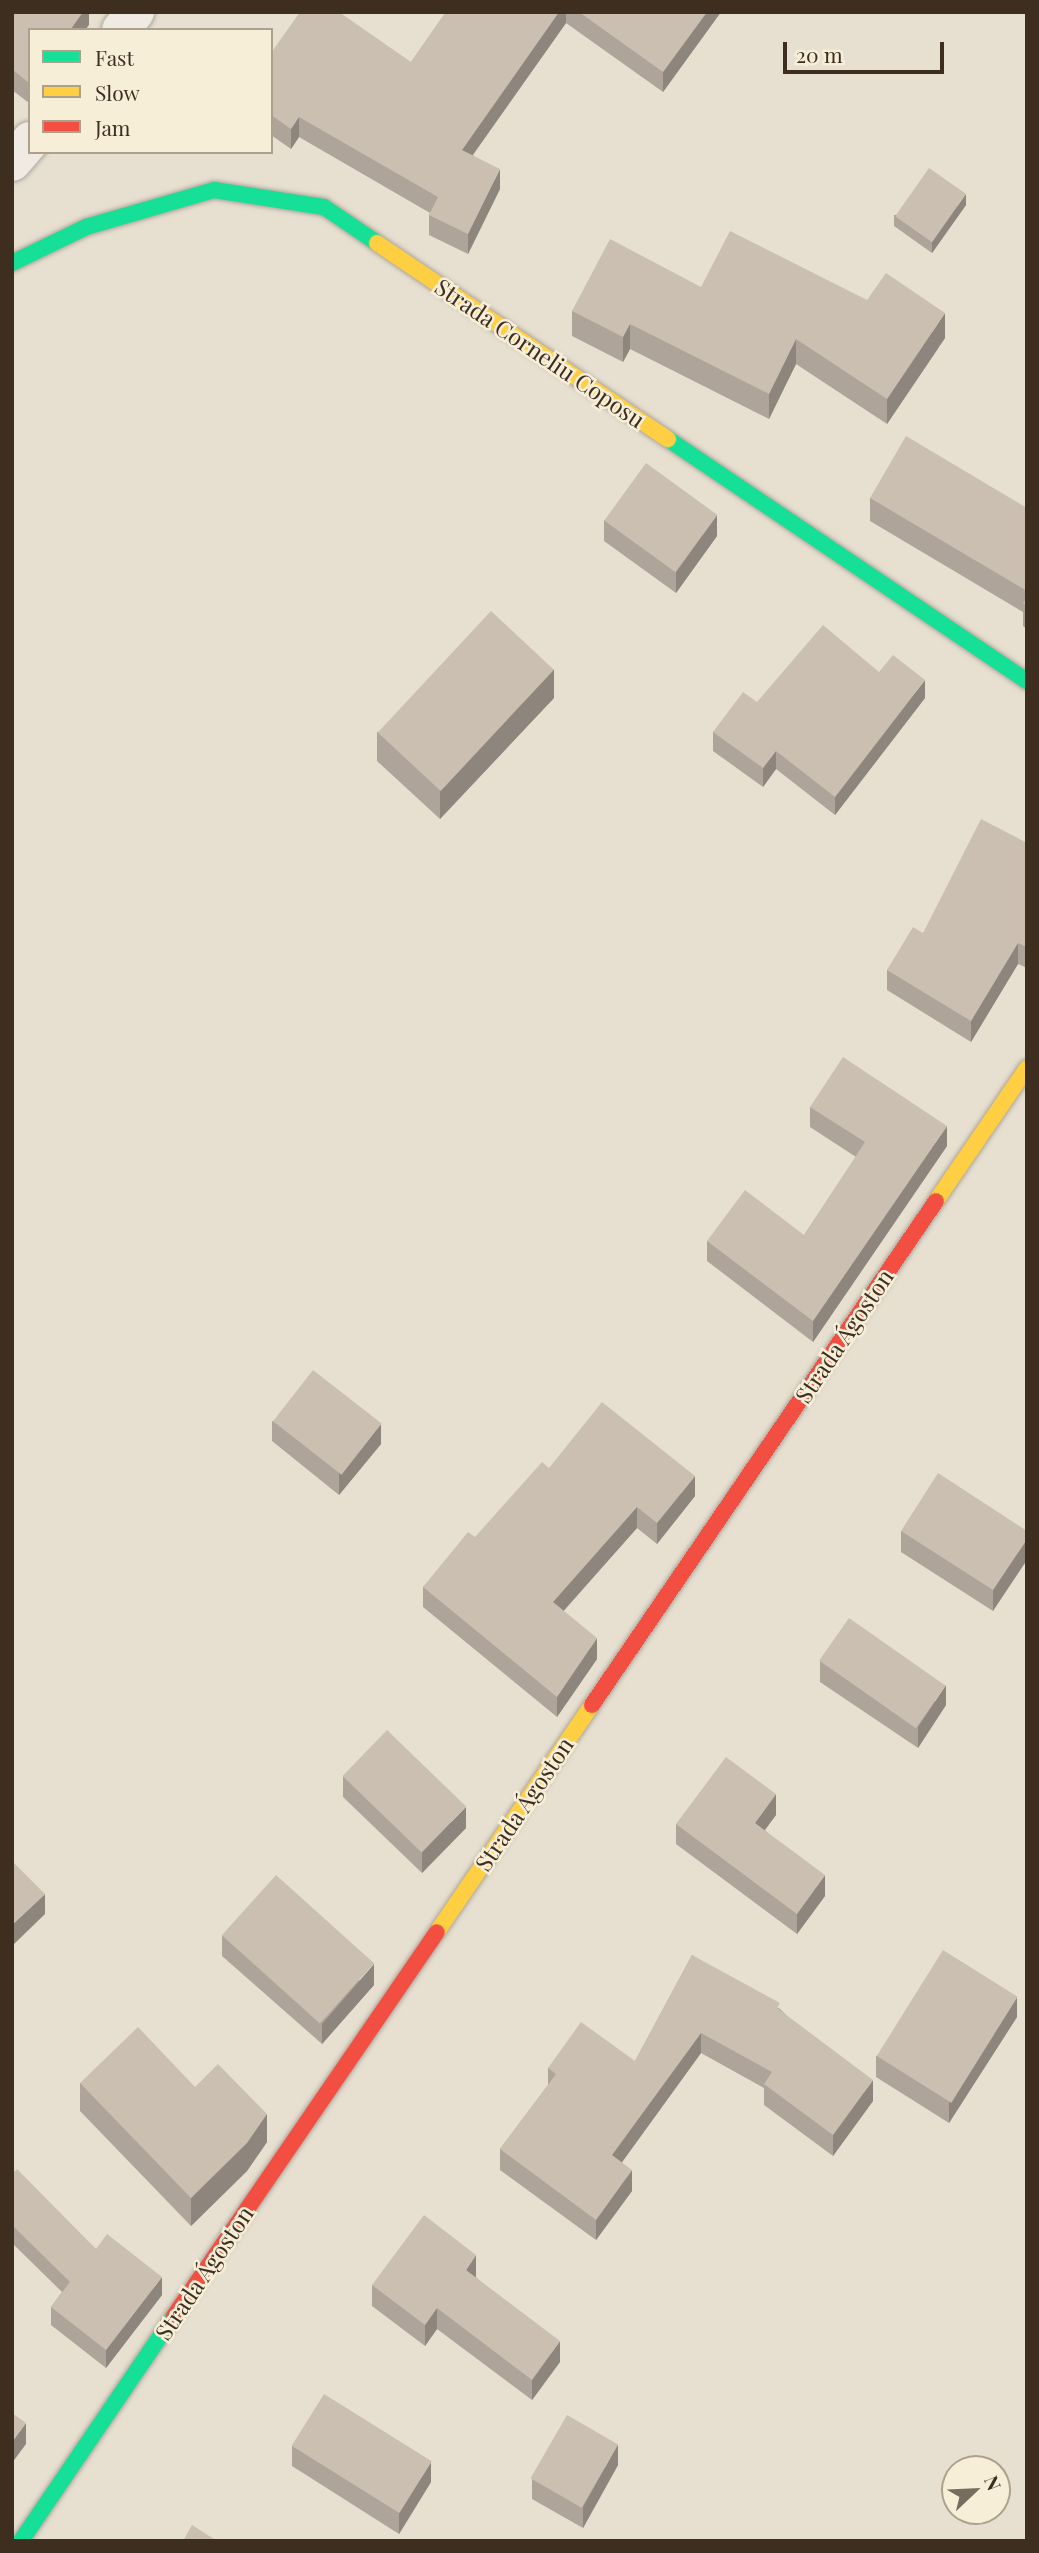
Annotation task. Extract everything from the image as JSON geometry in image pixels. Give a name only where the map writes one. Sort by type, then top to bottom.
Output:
[{"type":"main road","name":"Strada Corneliu Coposu","points":[[12,263],[86,227],[214,190],[324,207],[1027,681]]},
{"type":"main road","name":"Strada Ágoston","points":[[22,2541],[1027,1068]]},
{"type":"street","points":[[123,28],[135,12]]},
{"type":"street","points":[[12,162],[28,143]]},
{"type":"building","points":[[12,12],[83,12],[71,28],[28,28],[28,82],[12,69]]},
{"type":"building","points":[[300,12],[339,12],[411,62],[446,12],[559,12],[462,150],[500,169],[468,234],[429,215],[438,197],[299,117],[291,129],[273,116],[273,50]]},
{"type":"building","points":[[579,12],[707,12],[663,72]]},
{"type":"building","points":[[929,168],[966,194],[932,242],[895,216]]},
{"type":"building","points":[[730,231],[867,300],[886,273],[945,313],[887,399],[796,339],[769,394],[630,324],[623,337],[572,311],[610,239],[701,287]]},
{"type":"building","points":[[906,436],[1027,508],[1027,591],[870,498]]},
{"type":"building","points":[[646,463],[717,515],[675,572],[604,520]]},
{"type":"building","points":[[491,611],[554,670],[441,791],[378,732]]},
{"type":"building","points":[[823,625],[879,672],[893,655],[925,680],[835,797],[776,751],[763,768],[713,732],[743,692],[757,702]]},
{"type":"building","points":[[981,819],[1027,843],[1027,947],[1018,943],[971,1021],[887,970],[913,927],[923,933]]},
{"type":"building","points":[[843,1057],[947,1126],[813,1321],[707,1241],[745,1190],[804,1235],[865,1142],[810,1107]]},
{"type":"building","points":[[313,1370],[382,1424],[342,1475],[273,1421]]},
{"type":"building","points":[[602,1402],[695,1476],[657,1523],[637,1507],[553,1602],[597,1638],[557,1697],[423,1587],[468,1532],[475,1537],[542,1462],[549,1468]]},
{"type":"building","points":[[938,1473],[1027,1531],[1027,1539],[993,1590],[901,1531]]},
{"type":"building","points":[[849,1618],[946,1686],[916,1728],[819,1661]]},
{"type":"building","points":[[387,1730],[466,1806],[422,1852],[343,1776]]},
{"type":"building","points":[[726,1757],[776,1794],[755,1823],[825,1875],[797,1914],[676,1824]]},
{"type":"building","points":[[12,1861],[45,1894],[12,1925]]},
{"type":"building","points":[[276,1875],[374,1963],[320,2024],[222,1935]]},
{"type":"building","points":[[943,1950],[1018,1997],[951,2103],[877,2056]]},
{"type":"building","points":[[692,1955],[780,2003],[777,2008],[873,2080],[833,2135],[764,2084],[772,2072],[701,2033],[612,2155],[632,2170],[596,2220],[500,2149],[556,2074],[548,2068],[581,2022],[635,2061]]},
{"type":"building","points":[[138,2027],[195,2087],[218,2064],[267,2114],[247,2143],[191,2198],[80,2083]]},
{"type":"building","points":[[17,2169],[96,2249],[107,2234],[162,2277],[106,2350],[51,2307],[70,2282],[12,2225],[12,2174]]},
{"type":"building","points":[[424,2215],[476,2255],[466,2270],[560,2341],[532,2380],[437,2308],[425,2325],[372,2285]]},
{"type":"building","points":[[324,2394],[432,2461],[399,2513],[292,2446]]},
{"type":"building","points":[[12,2413],[26,2423],[12,2442]]},
{"type":"building","points":[[567,2415],[618,2444],[582,2508],[530,2478]]},
{"type":"building","points":[[192,2525],[217,2541],[183,2541]]},
{"type":"traffic: fast","points":[[12,263],[86,227],[214,190],[324,207],[377,243]]},
{"type":"traffic: fast","points":[[668,439],[1027,681]]},
{"type":"traffic: fast","points":[[21,2541],[174,2316]]},
{"type":"traffic: slow","points":[[377,243],[668,439]]},
{"type":"traffic: slow","points":[[936,1201],[1027,1068]]},
{"type":"traffic: slow","points":[[437,1932],[592,1705]]},
{"type":"traffic: jam","points":[[592,1705],[936,1201]]},
{"type":"traffic: jam","points":[[174,2316],[437,1932]]}]
